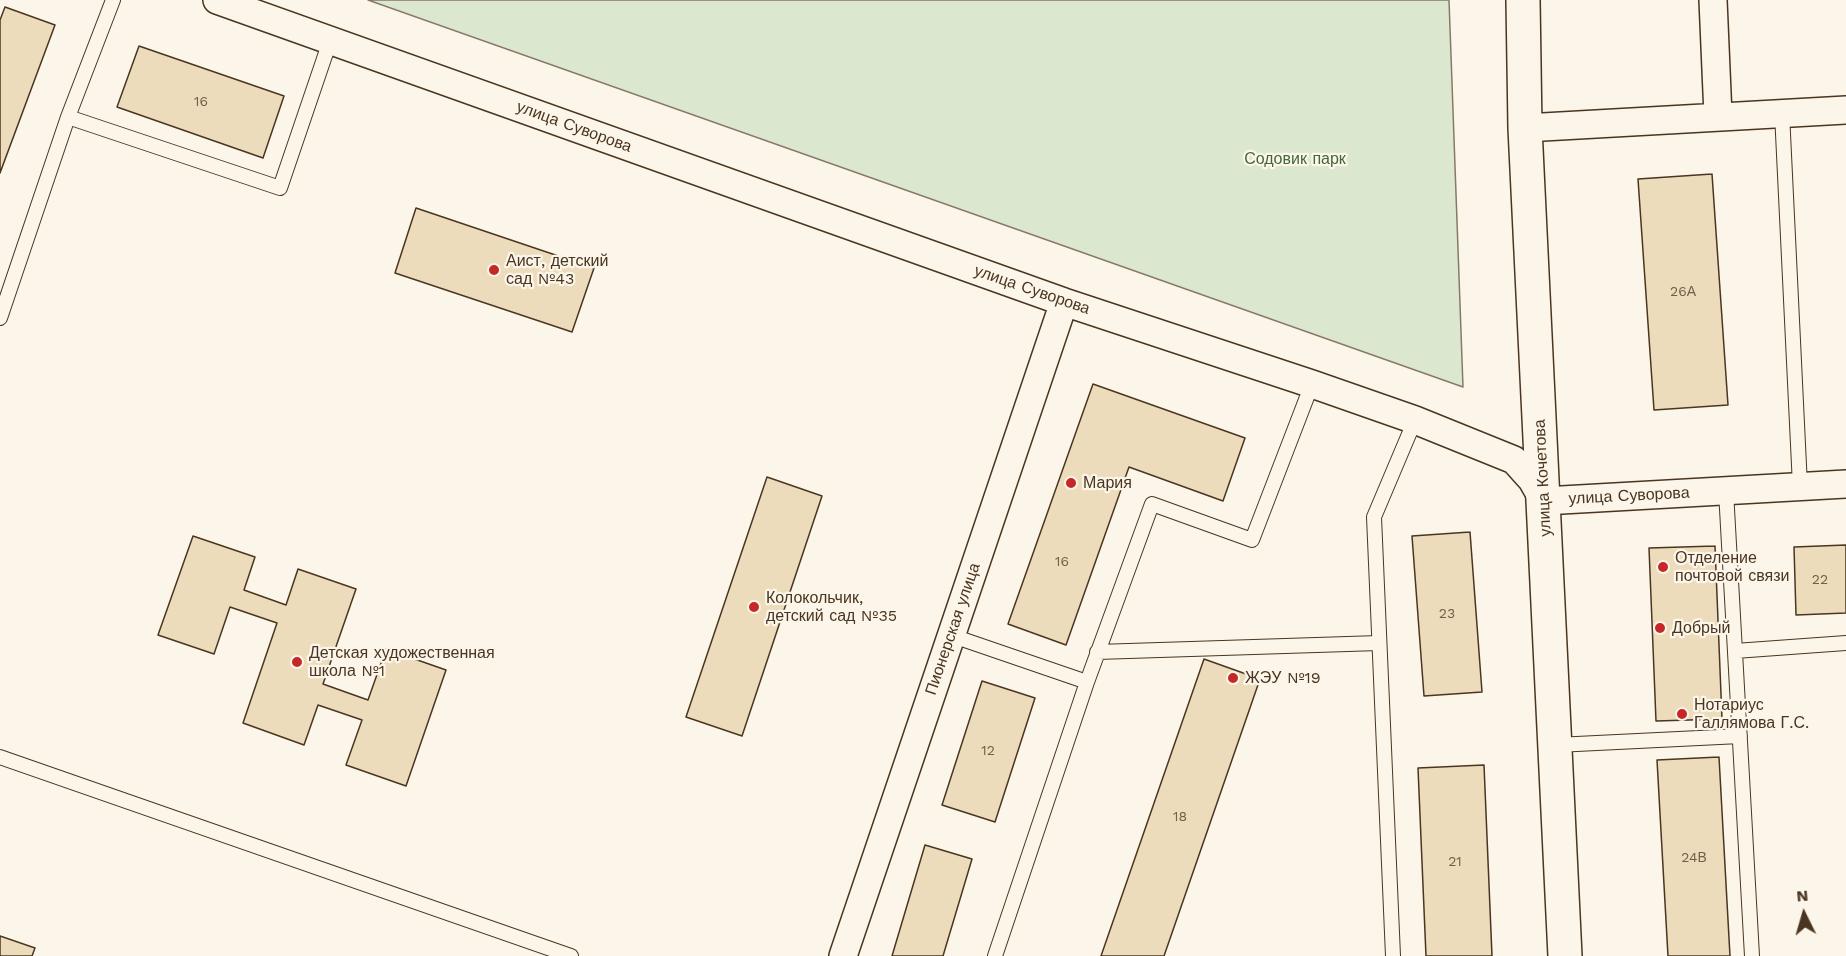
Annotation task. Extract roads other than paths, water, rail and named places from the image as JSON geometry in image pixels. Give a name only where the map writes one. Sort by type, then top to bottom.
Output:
[{"type":"main road","name":"улица Кочетова","points":[[1523,0],[1525,128],[1565,956]]},
{"type":"street","name":"улица Суворова","points":[[217,0],[1064,302],[1415,420],[1514,460],[1532,480],[1544,501],[1846,483]]},
{"type":"street","points":[[1713,0],[1718,116]]},
{"type":"street","points":[[1525,128],[1846,110]]},
{"type":"street","name":"Пионерская улица","points":[[843,956],[1064,302]]},
{"type":"street","points":[[1514,460],[1531,447],[1540,424]]},
{"type":"lane","points":[[0,318],[68,117],[113,0]]},
{"type":"lane","points":[[68,117],[280,188],[330,41]]},
{"type":"lane","points":[[1782,113],[1800,486]]},
{"type":"lane","points":[[995,956],[1087,682],[1152,504],[1252,540],[1312,384]]},
{"type":"lane","points":[[1393,956],[1374,517],[1415,420]]},
{"type":"lane","points":[[1726,491],[1752,956]]},
{"type":"lane","points":[[950,635],[1087,682]]},
{"type":"lane","points":[[1098,652],[1379,643]]},
{"type":"lane","points":[[1735,651],[1846,643]]},
{"type":"lane","points":[[1556,745],[1740,736]]},
{"type":"lane","points":[[0,757],[571,956]]},
{"type":"place","name":"Аист, детский сад №43","points":[[494,270]]},
{"type":"place","name":"Мария","points":[[1071,483]]},
{"type":"place","name":"Отделение почтовой связи","points":[[1663,567]]},
{"type":"place","name":"Колокольчик, детский сад №35","points":[[754,607]]},
{"type":"place","name":"Добрый","points":[[1660,628]]},
{"type":"place","name":"Детская художественная школа №1","points":[[297,662]]},
{"type":"place","name":"ЖЭУ №19","points":[[1233,678]]},
{"type":"place","name":"Нотариус Галлямова Г.С.","points":[[1682,714]]},
{"type":"park label","name":"Содовик парк","points":[[1295,159]]}]
